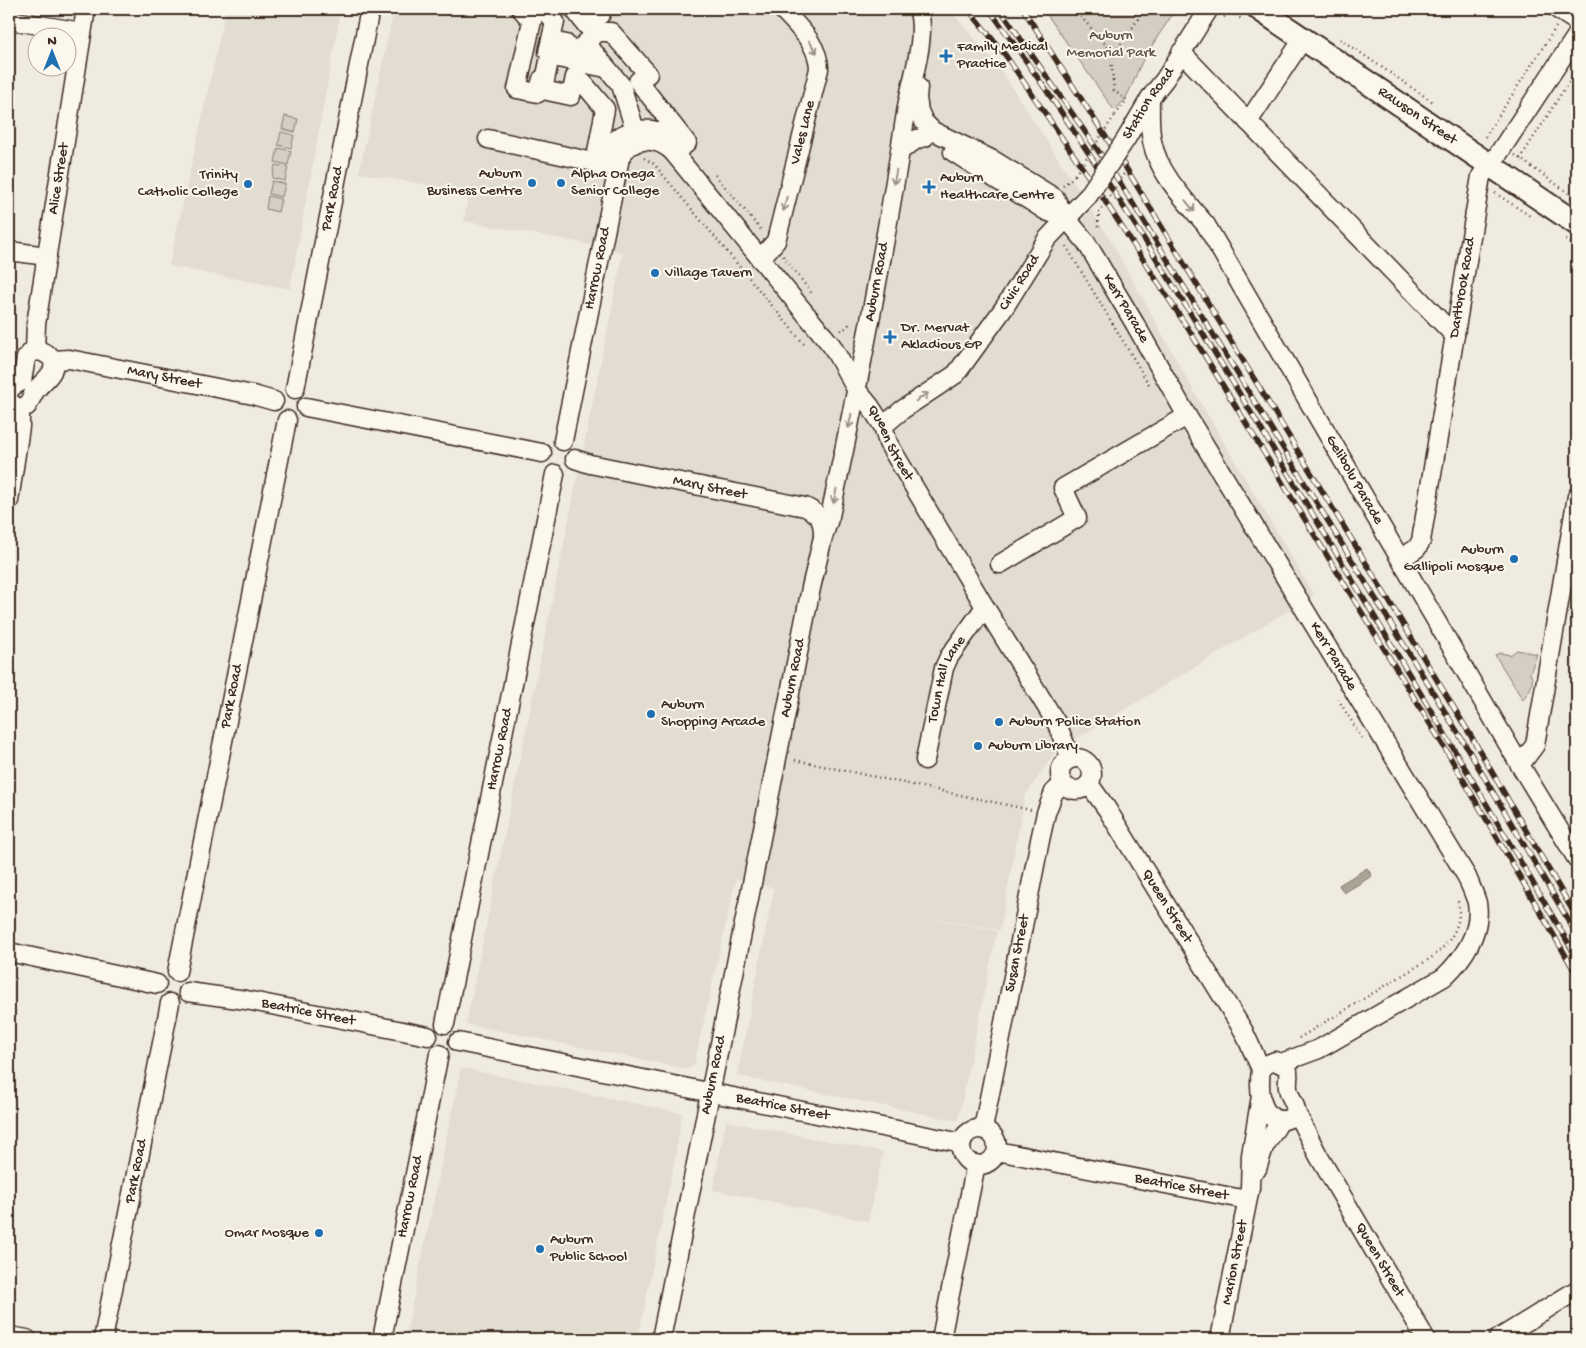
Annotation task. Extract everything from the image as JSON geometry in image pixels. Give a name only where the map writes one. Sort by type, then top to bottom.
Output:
[{"type":"main road","name":"Rawson Street","points":[[1259,9],[1304,39],[1497,156],[1577,224]]},
{"type":"street","name":"Alice Street","points":[[35,351],[36,324],[86,9]]},
{"type":"street","name":"Park Road","points":[[295,389],[370,9]]},
{"type":"street","points":[[521,9],[532,21],[517,89],[538,93],[554,22],[547,14],[552,9]]},
{"type":"street","points":[[574,9],[587,26],[601,14],[597,9]]},
{"type":"street","name":"Vales Lane","points":[[760,260],[776,241],[819,68],[817,52],[782,9]]},
{"type":"street","name":"Auburn Road","points":[[661,1339],[811,588],[830,516],[882,260],[889,206],[901,150],[906,112],[922,29],[920,13]]},
{"type":"street","name":"Station Road","points":[[1088,196],[1181,52],[1216,13]]},
{"type":"street","points":[[9,20],[82,32]]},
{"type":"street","points":[[598,32],[611,32],[648,74],[638,81],[688,143],[682,147],[667,135],[657,131],[635,130],[624,135],[607,149],[603,165],[605,109],[580,79],[575,77],[571,96],[543,90],[553,42],[566,44],[565,50],[577,51],[598,32]]},
{"type":"street","name":"Dartbrook Road","points":[[1401,559],[1418,548],[1421,541],[1481,176],[1497,156],[1577,35]]},
{"type":"street","points":[[1248,122],[1304,39]]},
{"type":"street","points":[[586,43],[621,85],[635,130]]},
{"type":"street","points":[[1181,52],[1455,336]]},
{"type":"street","points":[[550,56],[606,68]]},
{"type":"street","name":"Kerr Parade","points":[[916,62],[918,84],[916,98],[924,122],[933,131],[993,160],[1055,198],[1066,218],[1086,242],[1135,324],[1186,416],[1467,877],[1477,903],[1476,922],[1470,945],[1458,963],[1444,978],[1318,1049],[1275,1068]]},
{"type":"street","name":"Gelibolu Parade","points":[[1150,98],[1150,131],[1154,151],[1175,188],[1206,224],[1520,765],[1577,859]]},
{"type":"street","name":"Kerr Parade","points":[[906,112],[911,124],[918,133],[962,157],[1046,211],[1066,218]]},
{"type":"street","points":[[901,150],[917,139],[925,137]]},
{"type":"street","points":[[488,139],[603,165]]},
{"type":"street","name":"Harrow Road","points":[[562,441],[603,165],[620,158],[630,145],[638,142],[654,141],[662,143],[672,152]]},
{"type":"street","name":"Queen Street","points":[[672,152],[832,346],[856,389],[883,426],[888,443],[1057,724],[1071,759]]},
{"type":"street","name":"Civic Road","points":[[883,426],[902,410],[956,374],[1004,308],[1047,239],[1088,196]]},
{"type":"street","points":[[9,251],[47,256]]},
{"type":"street","points":[[832,346],[844,352],[850,352],[856,351],[865,345]]},
{"type":"street","points":[[9,392],[11,387],[22,381],[26,358],[31,352],[47,353],[54,360],[52,374],[36,390],[27,406],[14,404],[20,427],[9,501]]},
{"type":"street","name":"Mary Street","points":[[54,360],[69,359],[274,401]]},
{"type":"street","points":[[284,389],[295,389],[304,396],[306,407],[300,418],[287,420],[275,411],[274,401],[276,396],[284,389]]},
{"type":"street","points":[[306,407],[542,453]]},
{"type":"street","points":[[1000,564],[1077,518],[1063,488],[1186,416]]},
{"type":"street","name":"Park Road","points":[[177,972],[287,420]]},
{"type":"street","points":[[562,441],[572,448],[575,460],[573,466],[568,471],[562,474],[554,474],[544,466],[542,453],[550,443],[562,441]]},
{"type":"street","name":"Mary Street","points":[[575,460],[805,507],[816,512],[823,524],[823,537]]},
{"type":"street","name":"Harrow Road","points":[[445,1024],[554,474]]},
{"type":"street","points":[[1520,765],[1535,745],[1577,496]]},
{"type":"street","name":"Town Hall Lane","points":[[925,760],[944,668],[949,657],[985,607]]},
{"type":"street","points":[[1082,759],[1088,763],[1092,773],[1086,788],[1076,791],[1063,784],[1060,770],[1066,761],[1082,759]]},
{"type":"street","name":"Susan Street","points":[[983,1129],[1046,813],[1054,792],[1063,784]]},
{"type":"street","name":"Queen Street","points":[[1089,784],[1107,809],[1243,1030],[1275,1068]]},
{"type":"street","points":[[9,952],[157,984]]},
{"type":"street","points":[[167,972],[177,972],[182,974],[188,982],[188,992],[183,1000],[170,1003],[158,994],[157,984],[159,979],[167,972]]},
{"type":"street","name":"Beatrice Street","points":[[188,992],[246,1000],[428,1036]]},
{"type":"street","name":"Park Road","points":[[103,1339],[170,1003]]},
{"type":"street","points":[[445,1024],[454,1029],[458,1042],[453,1051],[444,1055],[431,1049],[428,1045],[428,1036],[436,1025],[445,1024]]},
{"type":"street","name":"Beatrice Street","points":[[458,1042],[962,1143]]},
{"type":"street","name":"Harrow Road","points":[[382,1339],[439,1054]]},
{"type":"street","points":[[1261,1096],[1266,1112],[1275,1119],[1287,1118],[1295,1103],[1275,1068]]},
{"type":"street","name":"Marion Street","points":[[1220,1339],[1248,1194],[1251,1155],[1261,1096],[1275,1068]]},
{"type":"street","name":"Queen Street","points":[[1287,1118],[1318,1155],[1426,1339]]},
{"type":"street","name":"Marion Street","points":[[1248,1194],[1264,1147],[1287,1118]]},
{"type":"street","points":[[983,1129],[996,1139],[997,1151],[995,1156],[986,1163],[976,1164],[966,1159],[961,1149],[962,1143],[963,1138],[971,1130],[983,1129]]},
{"type":"street","name":"Beatrice Street","points":[[997,1151],[1248,1194]]},
{"type":"street","points":[[941,1339],[976,1164]]},
{"type":"street","points":[[1498,1339],[1577,1290]]},
{"type":"street","points":[[9,1336],[27,1339]]},
{"type":"path","points":[[1074,9],[1114,54],[1144,9]]},
{"type":"path","points":[[1216,13],[1230,11]]},
{"type":"path","points":[[1485,137],[1566,15]]},
{"type":"path","name":"Rawson Street","points":[[1334,36],[1433,102]]},
{"type":"path","name":"Station Road","points":[[1063,186],[1075,175],[1115,114],[1127,100],[1114,91],[1111,59],[1114,54]]},
{"type":"path","points":[[1520,159],[1577,69]]},
{"type":"path","name":"Rawson Street","points":[[1478,133],[1485,137],[1497,156],[1520,159],[1577,199]]},
{"type":"path","points":[[642,158],[654,164],[804,344]]},
{"type":"path","points":[[1098,227],[1099,213],[1129,167]]},
{"type":"path","points":[[710,170],[766,235]]},
{"type":"path","name":"Kerr Parade","points":[[1066,246],[1154,393]]},
{"type":"path","points":[[783,256],[817,300]]},
{"type":"path","points":[[837,325],[842,331],[849,325]]},
{"type":"path","name":"Kerr Parade","points":[[1338,698],[1368,748]]},
{"type":"path","points":[[795,760],[1046,813]]},
{"type":"path","points":[[1297,1039],[1431,958],[1444,947],[1453,934],[1457,922],[1458,900]]},
{"type":"shaded area","name":"Trinity Catholic College","points":[[226,9],[341,9],[290,289],[169,266]]},
{"type":"shaded area","points":[[394,9],[949,9],[999,67],[1110,239],[1193,390],[1314,595],[1056,751],[1025,796],[1000,930],[913,914],[997,931],[958,1121],[737,1076],[774,888],[736,879],[694,1065],[688,1069],[466,1024],[623,253],[577,242],[464,221],[469,192],[359,173]]},
{"type":"shaded area","points":[[1367,868],[1372,876],[1344,893],[1339,885]]},
{"type":"shaded area","name":"Auburn Public School","points":[[461,1068],[682,1113],[675,1159],[638,1339],[405,1339]]},
{"type":"shaded area","points":[[726,1121],[883,1152],[868,1221],[713,1190]]},
{"type":"green space","name":"Auburn Memorial Park","points":[[1043,9],[1176,9],[1142,62],[1124,101],[1114,110]]},
{"type":"green space","points":[[285,116],[298,119],[295,132],[282,129]]},
{"type":"green space","points":[[281,132],[294,135],[291,148],[278,145]]},
{"type":"green space","points":[[278,148],[291,151],[288,165],[275,162]]},
{"type":"green space","points":[[275,165],[288,167],[285,181],[272,178]]},
{"type":"green space","points":[[272,181],[285,184],[282,197],[269,194]]},
{"type":"green space","points":[[268,196],[281,199],[278,212],[266,209]]},
{"type":"green space","points":[[1517,650],[1537,654],[1530,673],[1532,684],[1523,700],[1495,655],[1500,653],[1510,655]]},
{"type":"railway","points":[[968,9],[1006,56],[1103,198],[1189,330],[1446,750],[1577,975]]},
{"type":"railway","points":[[989,9],[1066,118],[1174,286],[1391,644],[1577,958]]},
{"type":"railway","points":[[1000,9],[1119,181],[1463,741],[1577,935]]},
{"type":"railway","points":[[1023,9],[1126,168],[1471,736],[1577,918]]},
{"type":"place","name":"Family Medical Practice","points":[[946,56]]},
{"type":"place","name":"Auburn Business Centre","points":[[532,183]]},
{"type":"place","name":"Alpha Omega Senior College","points":[[561,183]]},
{"type":"place","name":"Trinity Catholic College","points":[[248,184]]},
{"type":"place","name":"Auburn Healthcare Centre","points":[[929,187]]},
{"type":"place","name":"Village Tavern","points":[[655,273]]},
{"type":"place","name":"Dr. Mervat Akladious GP","points":[[890,337]]},
{"type":"place","name":"Auburn Gallipoli Mosque","points":[[1514,559]]},
{"type":"place","name":"Auburn Shopping Arcade","points":[[651,714]]},
{"type":"place","name":"Auburn Police Station","points":[[999,722]]},
{"type":"place","name":"Auburn Library","points":[[978,746]]},
{"type":"place","name":"Omar Mosque","points":[[319,1233]]},
{"type":"place","name":"Auburn Public School","points":[[540,1249]]}]
